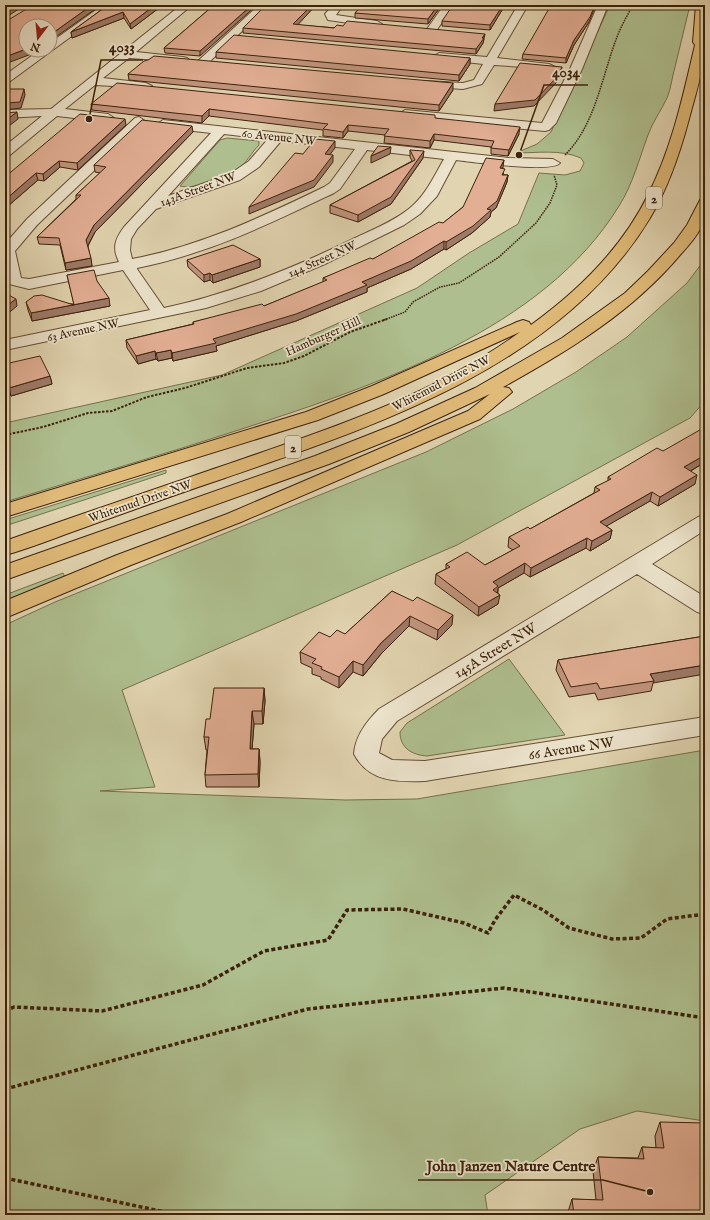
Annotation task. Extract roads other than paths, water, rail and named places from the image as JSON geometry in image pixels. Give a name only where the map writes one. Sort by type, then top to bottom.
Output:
[{"type":"highway","points":[[697,61],[701,5]]},
{"type":"highway","name":"Whitemud Drive NW","points":[[5,548],[363,422],[474,368],[521,339],[563,308],[589,284],[617,254],[643,219],[654,198],[678,135],[705,27]]},
{"type":"highway","name":"Whitemud Drive NW","points":[[5,573],[314,464],[415,424],[476,395],[556,351],[612,313],[661,268],[686,238],[705,203]]},
{"type":"highway","points":[[5,511],[312,416],[385,388],[491,338],[563,308]]},
{"type":"highway","points":[[5,610],[124,560],[234,518],[474,415],[556,351]]},
{"type":"street","points":[[58,42],[109,5]]},
{"type":"street","points":[[169,5],[186,6]]},
{"type":"street","points":[[203,62],[265,5]]},
{"type":"street","points":[[338,5],[330,14],[332,18],[385,25]]},
{"type":"street","points":[[409,82],[449,86],[470,86],[480,80],[491,61],[501,36],[523,5]]},
{"type":"street","points":[[394,113],[545,127],[550,123],[576,70],[603,5]]},
{"type":"street","points":[[5,152],[186,6]]},
{"type":"street","points":[[434,6],[449,6]]},
{"type":"street","points":[[446,31],[428,29],[449,6]]},
{"type":"street","points":[[231,36],[247,38]]},
{"type":"street","points":[[126,54],[219,63]]},
{"type":"street","points":[[428,55],[576,70]]},
{"type":"street","points":[[5,80],[36,58]]},
{"type":"street","points":[[93,81],[158,88]]},
{"type":"street","name":"60 Avenue NW","points":[[5,114],[55,112],[517,163],[553,163]]},
{"type":"street","points":[[140,121],[32,222],[7,251],[14,281],[29,284],[156,259],[204,245],[250,228],[332,188],[363,146]]},
{"type":"street","name":"143A Street NW","points":[[160,314],[127,264],[122,243],[132,226],[221,130]]},
{"type":"street","name":"143A Street NW","points":[[152,205],[235,177],[254,164],[277,137]]},
{"type":"street","name":"144 Street NW","points":[[160,314],[207,303],[255,288],[337,253],[399,222],[426,202],[452,156]]},
{"type":"street","name":"63 Avenue NW","points":[[5,345],[160,314]]},
{"type":"street","name":"145A Street NW","points":[[436,769],[400,771],[377,765],[368,759],[366,754],[369,740],[380,723],[397,709],[637,564],[705,520]]},
{"type":"street","points":[[637,564],[705,607]]},
{"type":"street","name":"66 Avenue NW","points":[[436,769],[705,726]]},
{"type":"place","name":"4033","points":[[89,119]]},
{"type":"place","name":"4034","points":[[519,155]]},
{"type":"place","name":"John Janzen Nature Centre","points":[[650,1192]]}]
